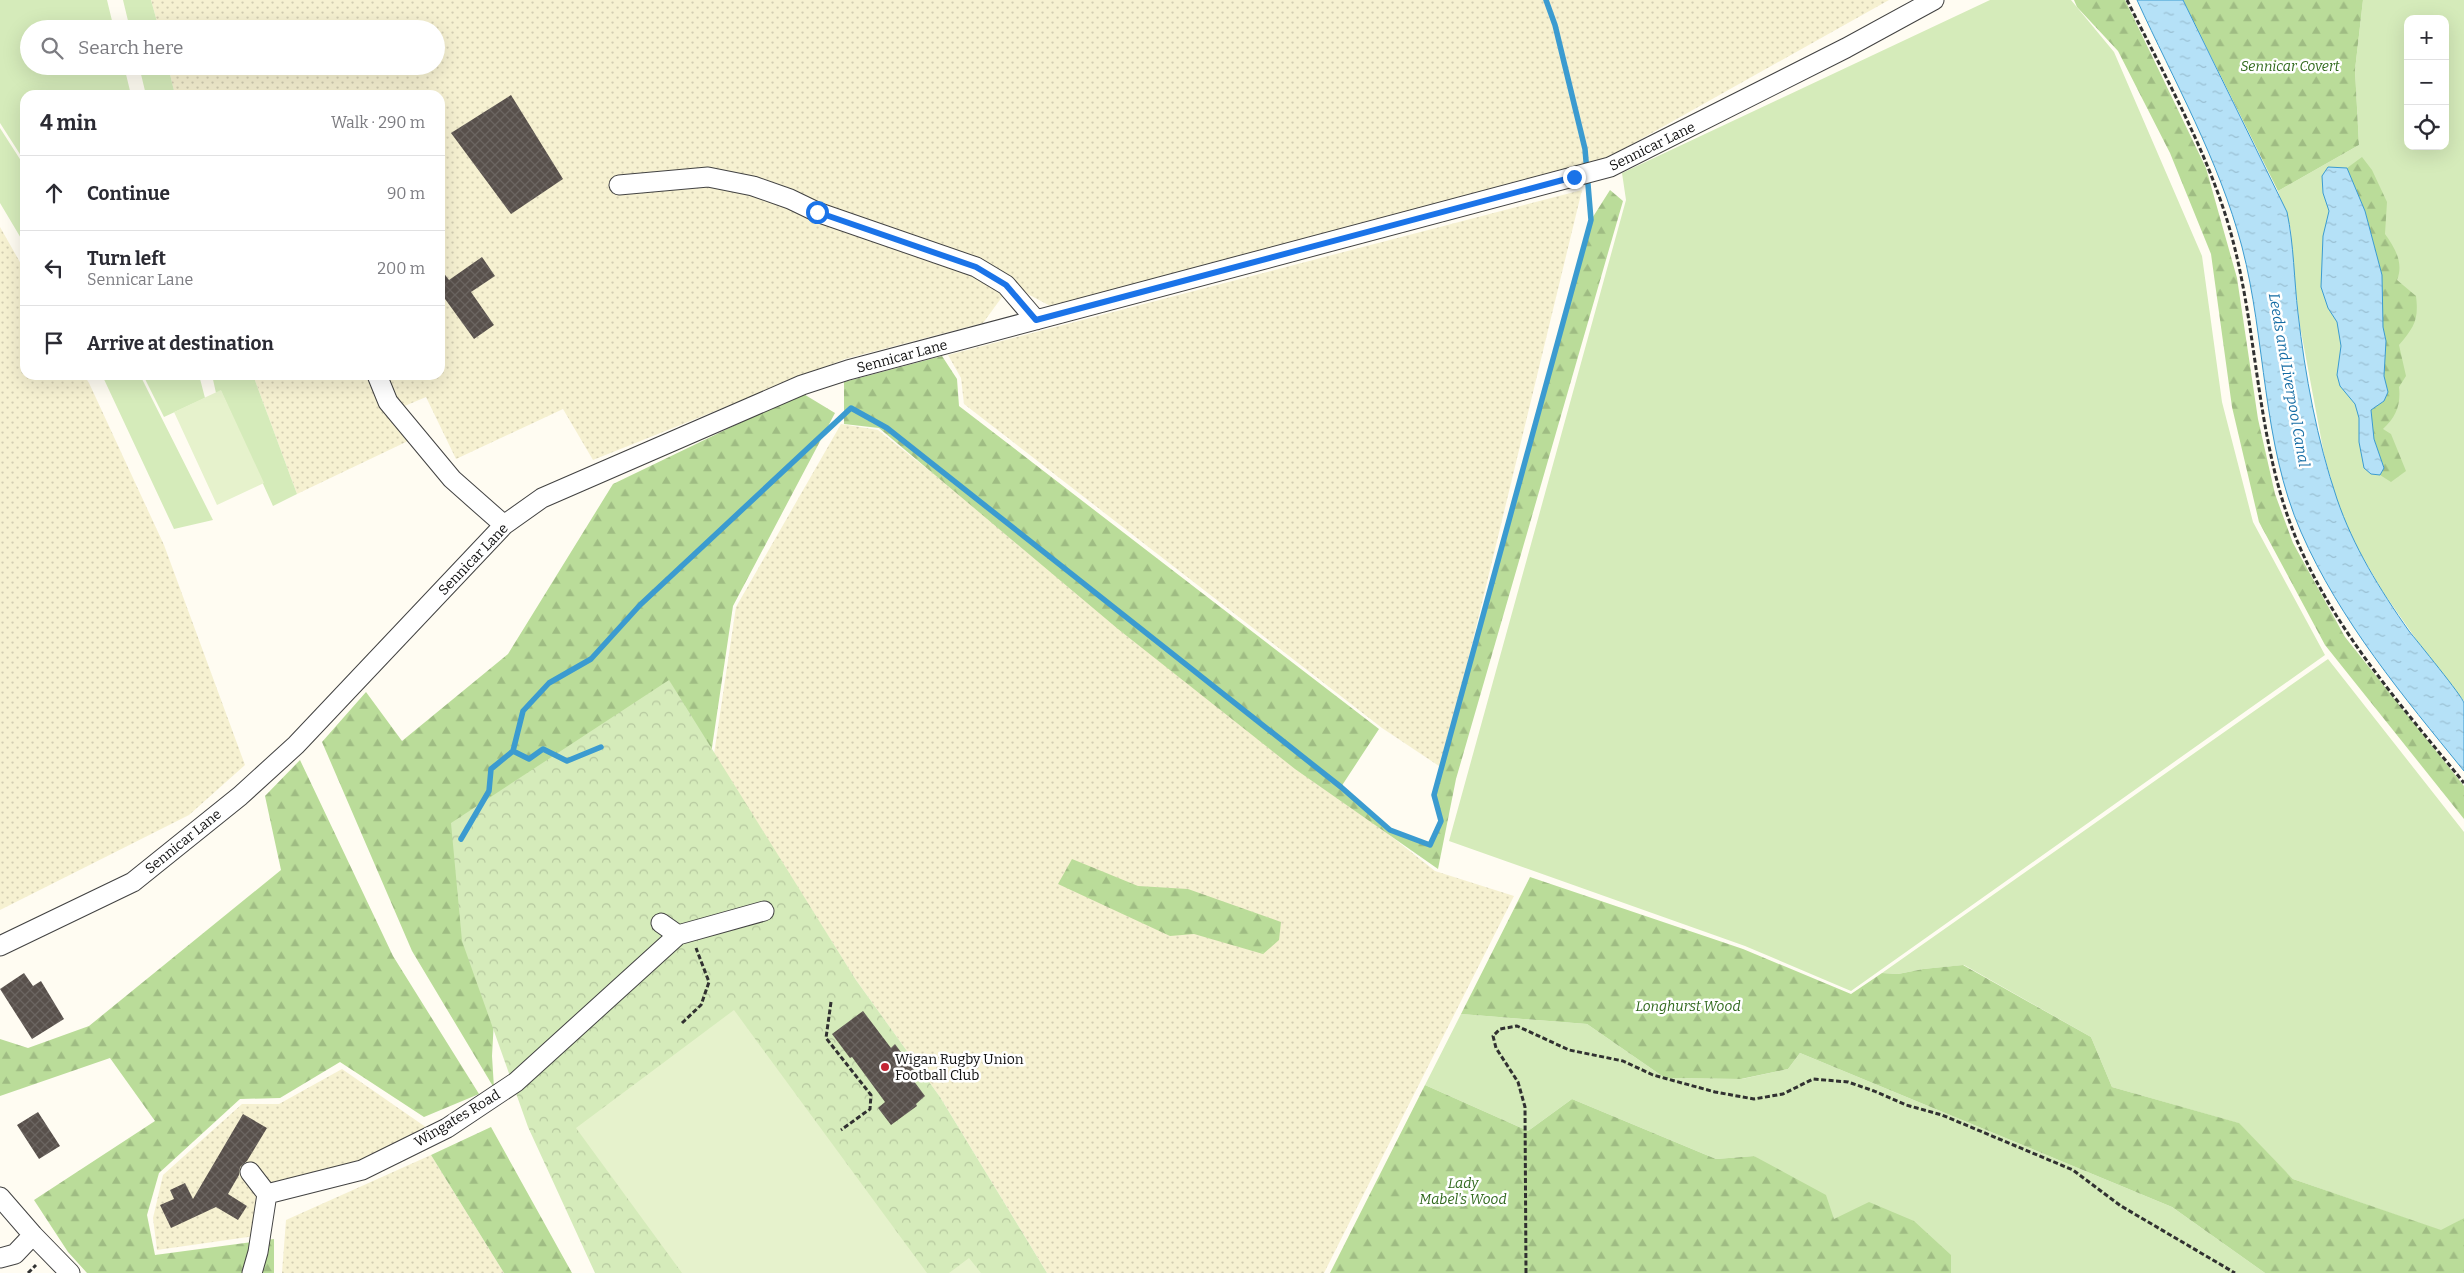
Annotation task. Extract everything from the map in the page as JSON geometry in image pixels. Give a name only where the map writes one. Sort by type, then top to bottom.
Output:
[{"type":"street","name":"Sennicar Lane","points":[[0,946],[134,882],[240,796],[296,746],[504,525],[542,498],[802,386],[848,370],[1610,168],[1837,52],[1934,0]]},
{"type":"street","points":[[619,185],[708,177],[753,186],[790,199],[817,212],[976,267],[1006,285],[1036,320]]},
{"type":"street","points":[[379,380],[388,402],[452,479],[504,525]]},
{"type":"street","points":[[661,923],[678,935],[764,912]]},
{"type":"street","name":"Wingates Road","points":[[267,1194],[362,1170],[447,1128],[516,1082],[678,935]]},
{"type":"street","points":[[250,1172],[267,1194],[258,1252],[252,1273]]},
{"type":"street","points":[[0,1197],[70,1273]]},
{"type":"street","points":[[0,1258],[15,1254],[33,1235]]},
{"type":"path","points":[[2127,0],[2206,162],[2230,230],[2244,296],[2268,445],[2284,506],[2302,552],[2349,636],[2464,783]]},
{"type":"path","points":[[678,935],[699,950],[709,982],[701,1005],[682,1023]]},
{"type":"path","points":[[832,1002],[826,1038],[871,1095],[870,1109],[841,1130]]},
{"type":"path","points":[[1526,1273],[1525,1107],[1518,1082],[1496,1048],[1494,1036],[1500,1029],[1517,1026],[1569,1050],[1623,1061],[1653,1075],[1715,1092],[1754,1099],[1783,1094],[1813,1079],[1848,1082],[1874,1091],[1906,1106],[1942,1115],[2073,1170],[2121,1206],[2235,1273]]},
{"type":"shaded area","points":[[151,0],[1889,0],[1609,157],[1054,308],[1026,293],[1002,297],[983,323],[845,359],[593,460],[563,409],[456,459],[426,397],[388,413],[408,441],[297,494],[255,380],[445,380],[445,90],[174,90],[170,75],[445,75],[445,20],[157,20]]},
{"type":"shaded area","points":[[1582,190],[1442,768],[1382,728],[964,404],[961,378],[948,355]]},
{"type":"shaded area","points":[[0,227],[20,262],[20,380],[87,380],[89,383],[164,545],[245,765],[189,815],[0,910]]},
{"type":"shaded area","points":[[841,424],[878,430],[1435,871],[1514,896],[1324,1273],[1047,1273],[940,1097],[856,980],[714,754],[736,607]]},
{"type":"shaded area","points":[[342,1069],[430,1130],[357,1166],[262,1193],[255,1236],[157,1250],[153,1218],[163,1175],[242,1104],[279,1104]]},
{"type":"shaded area","points":[[431,1155],[504,1273],[282,1273],[286,1220]]},
{"type":"green space","points":[[0,0],[107,0],[112,20],[20,20],[20,75],[126,75],[130,90],[20,90],[20,154],[0,123]]},
{"type":"green space","points":[[123,0],[151,0],[157,20],[128,20]]},
{"type":"green space","points":[[1990,0],[2071,0],[2114,52],[2202,256],[2222,402],[2253,522],[2325,655],[1851,991],[1745,946],[1449,841],[1626,200],[1622,173]]},
{"type":"green space","points":[[2074,0],[2125,0],[2206,168],[2237,278],[2258,419],[2275,494],[2293,543],[2345,637],[2464,786],[2464,819],[2325,645],[2259,522],[2232,407],[2211,254],[2170,153],[2118,51],[2077,7]]},
{"type":"green space","name":"Sennicar Covert","points":[[2183,0],[2363,0],[2355,70],[2359,145],[2278,191]]},
{"type":"green space","points":[[2363,0],[2464,0],[2464,701],[2432,662],[2383,592],[2351,537],[2336,498],[2324,454],[2300,326],[2292,259],[2291,230],[2278,191],[2359,145],[2355,70]]},
{"type":"green space","points":[[141,75],[170,75],[174,90],[145,90]]},
{"type":"green space","points":[[0,128],[20,159],[20,237],[0,203]]},
{"type":"green space","points":[[2362,157],[2372,170],[2387,202],[2385,234],[2395,250],[2399,262],[2397,280],[2416,296],[2417,304],[2414,323],[2399,345],[2406,376],[2399,387],[2397,410],[2383,429],[2391,434],[2406,471],[2391,482],[2380,475],[2384,468],[2374,439],[2371,410],[2384,401],[2388,392],[2384,376],[2386,341],[2383,327],[2382,275],[2365,211],[2347,168]]},
{"type":"green space","points":[[1610,190],[1623,201],[1456,779],[1438,869],[1295,769],[1118,629],[879,428],[844,424],[844,382],[942,356],[957,379],[959,406],[1379,729],[1341,787],[1390,830],[1430,845],[1441,821],[1434,795],[1591,220]]},
{"type":"green space","points":[[104,380],[143,380],[213,520],[174,529]]},
{"type":"green space","points":[[146,380],[200,380],[205,398],[164,417]]},
{"type":"green space","points":[[213,380],[255,380],[297,494],[273,506],[221,391],[216,393]]},
{"type":"green space","points":[[221,390],[264,483],[217,505],[174,412]]},
{"type":"green space","points":[[802,393],[835,413],[733,606],[711,754],[495,1002],[492,1056],[494,1088],[412,951],[322,742],[366,692],[402,741],[508,654],[613,484]]},
{"type":"green space","points":[[2328,659],[2464,832],[2464,1218],[2442,1231],[2293,1179],[2238,1123],[2112,1087],[2091,1037],[1964,965],[1923,969],[1898,974],[1882,973]]},
{"type":"green space","name":"Wigan Rugby Union Football Club","points":[[669,680],[856,980],[940,1097],[1047,1273],[595,1273],[528,1127],[462,941],[451,823]]},
{"type":"green space","points":[[300,760],[393,956],[479,1094],[424,1117],[340,1062],[280,1098],[240,1099],[159,1173],[147,1215],[155,1255],[274,1239],[274,1273],[87,1273],[68,1252],[34,1200],[155,1121],[110,1058],[0,1096],[0,1039],[28,1048],[89,1026],[281,870],[265,796]]},
{"type":"green space","points":[[1072,859],[1138,886],[1188,889],[1281,922],[1279,940],[1263,954],[1194,934],[1170,936],[1058,884]]},
{"type":"green space","name":"Longhurst Wood","points":[[1530,877],[1743,949],[1851,994],[1882,973],[1898,974],[1923,969],[1963,965],[2091,1037],[2112,1087],[2239,1123],[2293,1179],[2441,1230],[2464,1218],[2464,1273],[2265,1273],[2172,1207],[1800,1053],[1788,1069],[1741,1079],[1665,1078],[1587,1024],[1461,1014]]},
{"type":"green space","points":[[734,1010],[927,1273],[682,1273],[576,1128]]},
{"type":"green space","points":[[1461,1014],[1587,1024],[1665,1078],[1742,1079],[1788,1069],[1800,1053],[2172,1207],[2265,1273],[1951,1273],[1950,1255],[1834,1219],[1754,1156],[1716,1159],[1572,1099],[1528,1131],[1425,1085]]},
{"type":"green space","name":"Lady Mabel's Wood","points":[[1425,1085],[1528,1131],[1572,1099],[1716,1159],[1754,1156],[1826,1195],[1834,1219],[1869,1202],[1914,1221],[1951,1255],[1951,1273],[1330,1273]]},
{"type":"green space","points":[[491,1127],[572,1273],[504,1273],[431,1155]]},
{"type":"green space","points":[[969,1258],[981,1273],[949,1273]]},
{"type":"water","name":"Leeds and Liverpool Canal","points":[[2137,0],[2183,0],[2287,212],[2304,360],[2318,431],[2330,477],[2351,534],[2378,584],[2409,631],[2464,703],[2464,771],[2374,657],[2334,596],[2301,532],[2288,498],[2279,463],[2250,282],[2242,247],[2221,183],[2195,121]]},
{"type":"water","points":[[2328,167],[2347,168],[2365,211],[2382,275],[2383,327],[2386,341],[2384,376],[2388,392],[2384,401],[2371,410],[2374,439],[2384,468],[2380,475],[2371,474],[2364,468],[2359,442],[2359,418],[2355,404],[2340,386],[2337,375],[2341,346],[2337,322],[2328,308],[2321,287],[2323,236],[2329,211],[2323,193],[2322,176]]},
{"type":"building","points":[[511,95],[563,179],[511,214],[451,133]]},
{"type":"building","points":[[482,257],[495,276],[471,292],[494,325],[474,339],[445,299],[445,275],[449,280]]},
{"type":"building","points":[[24,973],[33,986],[41,981],[64,1019],[32,1039],[0,989]]},
{"type":"building","name":"Wigan Rugby Union Football Club","points":[[863,1011],[891,1048],[895,1044],[918,1075],[913,1080],[925,1096],[916,1104],[917,1106],[891,1125],[878,1108],[885,1102],[852,1057],[850,1058],[832,1034]]},
{"type":"building","points":[[38,1112],[60,1146],[39,1159],[17,1125]]},
{"type":"building","points":[[243,1114],[267,1128],[247,1161],[240,1167],[239,1175],[228,1194],[247,1206],[238,1220],[216,1207],[171,1228],[160,1205],[174,1199],[170,1190],[185,1183],[193,1199]]},
{"type":"waterway","points":[[601,747],[567,761],[543,749],[529,759],[513,751],[523,711],[549,683],[591,659],[640,605],[851,408],[887,428],[1341,787],[1390,830],[1430,845],[1441,821],[1434,795],[1591,220],[1585,149],[1555,25],[1546,0]]},
{"type":"waterway","points":[[461,839],[489,791],[491,769],[513,751]]},
{"type":"place","name":"Wigan Rugby Union Football Club","points":[[885,1067]]},
{"type":"route","points":[[817,212],[976,267],[1006,285],[1036,320],[1574,177]]}]
